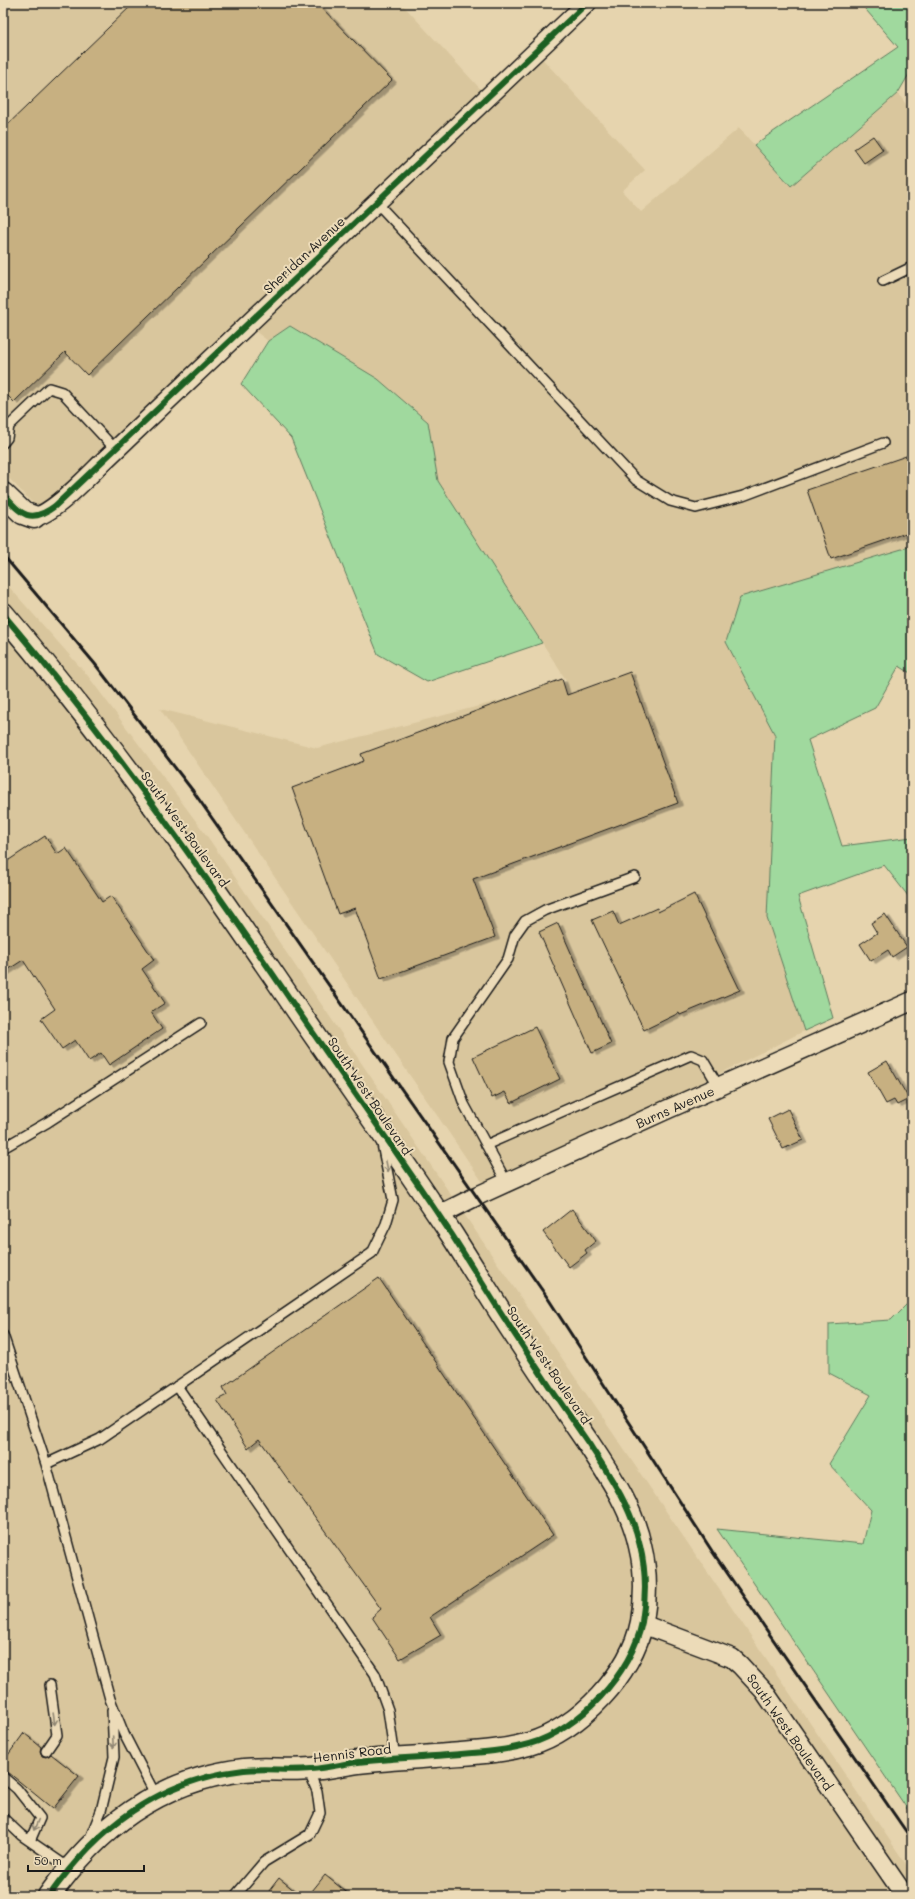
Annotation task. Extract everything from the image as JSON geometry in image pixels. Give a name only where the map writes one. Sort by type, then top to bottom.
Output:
[{"type":"street","name":"Sheridan Avenue","points":[[34,517],[40,516],[55,506],[116,450],[587,3]]},
{"type":"street","points":[[3,494],[23,513],[34,517]]},
{"type":"street","name":"South West Boulevard","points":[[3,614],[106,741],[214,887],[439,1216],[515,1334],[601,1462],[626,1505],[636,1529],[642,1550],[645,1591],[642,1624],[732,1658],[752,1677],[764,1691],[905,1896]]},
{"type":"street","name":"Burns Avenue","points":[[439,1216],[507,1183],[912,1001]]},
{"type":"street","name":"Hennis Road","points":[[49,1896],[69,1868],[85,1850],[114,1825],[156,1796],[206,1777],[248,1770],[308,1770],[361,1762],[495,1752],[533,1743],[567,1726],[599,1699],[613,1682],[626,1662],[642,1624]]},
{"type":"lane","points":[[376,202],[636,480],[670,501],[696,508],[743,496],[883,443]]},
{"type":"lane","points":[[883,281],[912,267]]},
{"type":"lane","points":[[3,443],[8,438],[6,423],[49,388],[62,392],[116,450]]},
{"type":"lane","points":[[507,1183],[464,1104],[449,1062],[453,1038],[508,959],[515,935],[525,921],[545,910],[635,877]]},
{"type":"lane","points":[[3,1148],[48,1122],[201,1023]]},
{"type":"lane","points":[[486,1145],[691,1055],[703,1060],[719,1087]]},
{"type":"lane","points":[[46,1464],[100,1439],[372,1253],[386,1224],[393,1200],[378,1128]]},
{"type":"lane","points":[[3,1335],[46,1464],[111,1703],[124,1734],[156,1796]]},
{"type":"lane","points":[[177,1386],[375,1674],[388,1710],[395,1759]]},
{"type":"lane","points":[[46,1751],[57,1736],[50,1685]]},
{"type":"lane","points":[[85,1850],[101,1811],[114,1757],[111,1703]]},
{"type":"lane","points":[[235,1896],[264,1862],[310,1834],[320,1813],[317,1791],[308,1770]]},
{"type":"lane","points":[[3,1777],[20,1787],[40,1818],[30,1841]]},
{"type":"lane","points":[[3,1818],[30,1841],[69,1868]]},
{"type":"shaded area","points":[[3,3],[401,3],[486,95],[536,52],[645,170],[622,191],[641,212],[739,128],[791,186],[898,93],[912,113],[912,546],[741,597],[726,642],[775,735],[767,918],[804,1031],[488,1190],[160,709],[317,748],[568,683],[438,481],[428,422],[378,379],[290,326],[268,341],[245,323],[45,516],[3,472]]},
{"type":"shaded area","points":[[3,580],[88,676],[207,836],[912,1873],[912,1896],[3,1896]]},
{"type":"green space","points":[[860,3],[912,3],[912,69],[898,93],[791,186],[754,145],[898,47]]},
{"type":"green space","points":[[290,326],[378,379],[428,422],[438,481],[542,643],[427,682],[378,654],[291,438],[241,384],[268,341]]},
{"type":"green space","points":[[912,546],[912,674],[899,666],[875,708],[808,740],[842,846],[912,837],[912,901],[884,865],[798,896],[833,1018],[804,1031],[767,918],[775,735],[726,642],[740,597]]},
{"type":"green space","points":[[912,1299],[912,1816],[717,1529],[863,1544],[871,1510],[829,1464],[871,1395],[829,1373],[829,1324],[891,1320]]},
{"type":"building","points":[[134,3],[317,3],[392,80],[87,375],[65,352],[14,402],[3,391],[3,129]]},
{"type":"building","points":[[873,136],[883,150],[864,163],[854,149]]},
{"type":"building","points":[[912,454],[912,531],[831,559],[807,490]]},
{"type":"building","points":[[630,672],[678,803],[473,879],[495,937],[381,979],[355,908],[338,914],[292,788],[364,761],[361,754],[562,679],[567,695]]},
{"type":"building","points":[[45,836],[57,854],[66,848],[102,902],[111,896],[154,960],[142,969],[165,1003],[151,1012],[162,1029],[109,1065],[101,1053],[89,1061],[75,1040],[62,1049],[41,1019],[55,1009],[23,960],[3,973],[3,864]]},
{"type":"building","points":[[694,894],[740,990],[680,1015],[679,1013],[644,1030],[592,920],[613,911],[619,925],[657,908],[658,912]]},
{"type":"building","points":[[885,914],[907,947],[892,957],[888,950],[871,961],[860,944],[877,933],[871,923]]},
{"type":"building","points":[[558,923],[611,1044],[592,1053],[539,932]]},
{"type":"building","points":[[535,1027],[560,1079],[511,1103],[505,1092],[492,1098],[473,1057]]},
{"type":"building","points":[[887,1061],[909,1099],[897,1105],[894,1100],[886,1104],[868,1072]]},
{"type":"building","points":[[788,1109],[803,1140],[783,1149],[768,1119]]},
{"type":"building","points":[[572,1209],[596,1241],[585,1250],[587,1253],[569,1267],[543,1232]]},
{"type":"building","points":[[379,1278],[553,1535],[430,1617],[441,1635],[400,1659],[372,1617],[381,1609],[259,1439],[248,1448],[217,1400],[227,1395],[223,1387]]},
{"type":"building","points":[[24,1733],[41,1747],[40,1751],[42,1756],[46,1757],[51,1754],[79,1776],[53,1809],[3,1768],[3,1762]]},
{"type":"building","points":[[325,1875],[351,1896],[308,1896]]},
{"type":"building","points":[[279,1878],[301,1896],[265,1896]]},
{"type":"railway","points":[[3,555],[95,664],[193,791],[549,1300],[712,1551],[912,1840]]},
{"type":"cycle path","points":[[3,494],[15,507],[26,515],[39,515],[55,506],[587,3]]},
{"type":"cycle path","points":[[3,614],[120,760],[194,861],[452,1235],[506,1321],[605,1468],[626,1505],[632,1519],[642,1555],[645,1584],[642,1622],[636,1641],[627,1661],[615,1679],[584,1713],[548,1737],[529,1744],[494,1751],[367,1761],[311,1769],[244,1770],[213,1775],[184,1784],[157,1796],[132,1811],[109,1829],[68,1871],[49,1896]]}]
